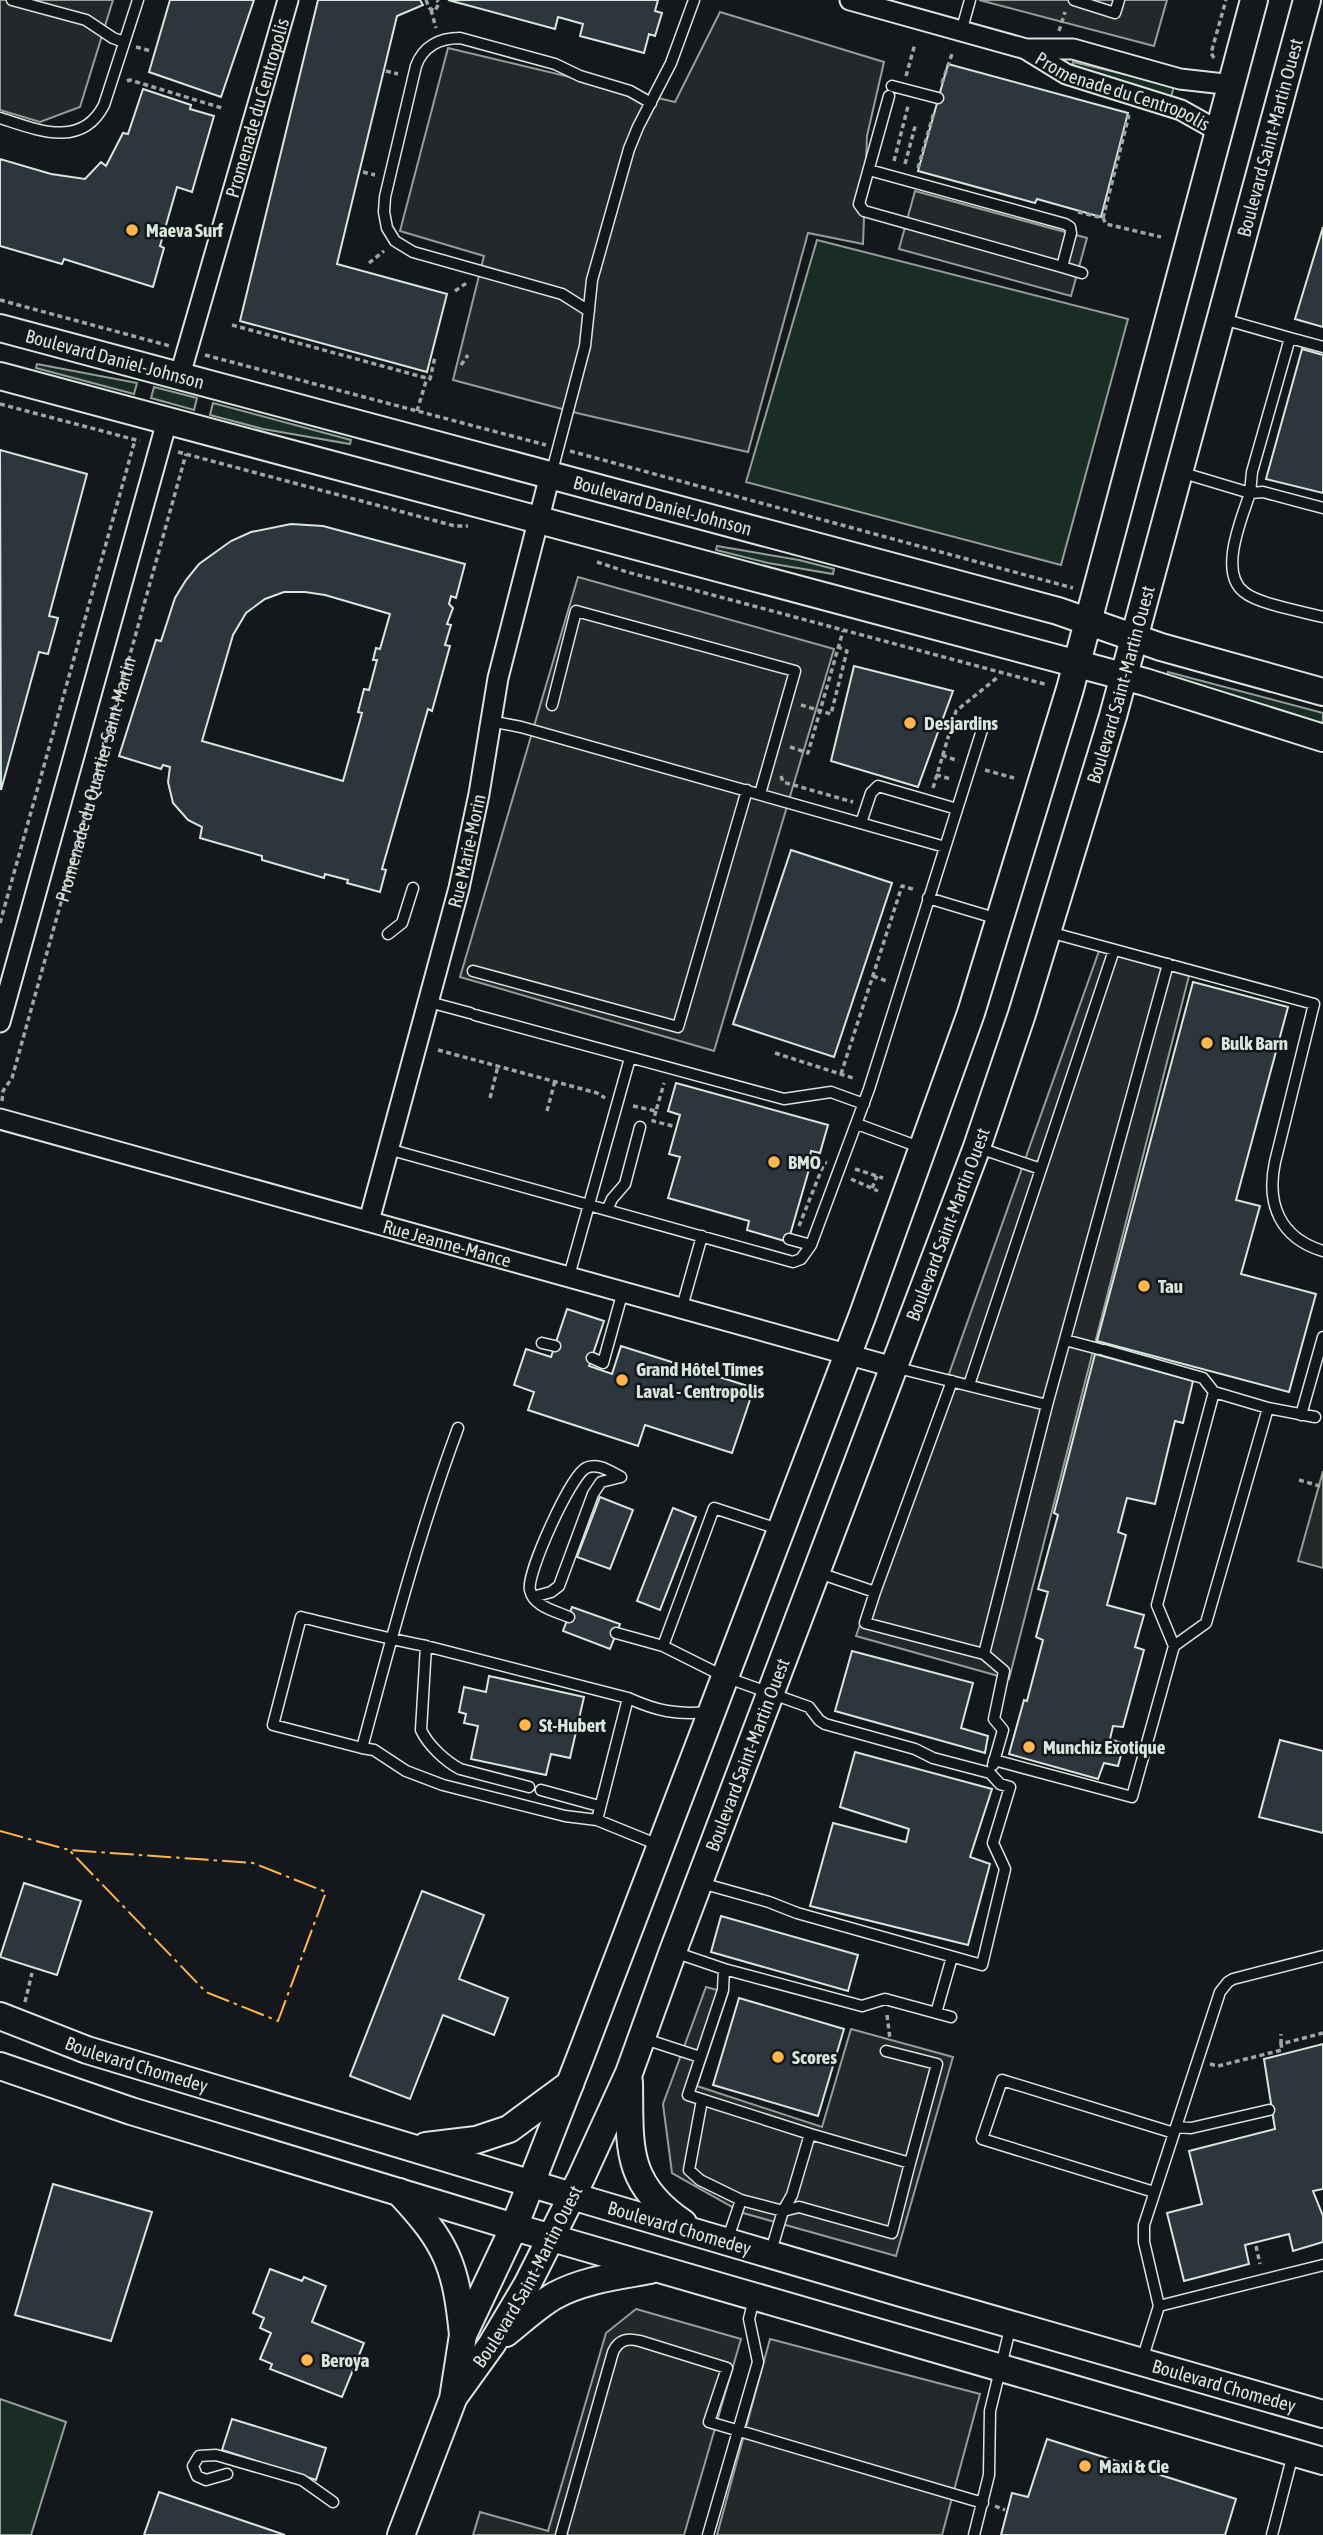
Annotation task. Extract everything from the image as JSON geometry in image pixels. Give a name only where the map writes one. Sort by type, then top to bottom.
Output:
[{"type":"main road","name":"Boulevard Saint-Martin Ouest","points":[[401,2535],[453,2399],[463,2335],[514,2227],[570,2084],[848,1354],[971,1013],[1077,666],[1254,0]]},
{"type":"main road","name":"Boulevard Saint-Martin Ouest","points":[[453,2399],[492,2344],[551,2238],[629,2073],[976,1147],[1048,932],[1123,677],[1307,0]]},
{"type":"main road","name":"Boulevard Daniel-Johnson","points":[[0,328],[1032,604],[1133,637],[1323,692]]},
{"type":"main road","points":[[0,376],[1123,677],[1323,738]]},
{"type":"main road","name":"Boulevard Chomedey","points":[[0,2017],[88,2050],[572,2196],[1323,2414]]},
{"type":"main road","points":[[0,2066],[121,2108],[514,2227],[1323,2461]]},
{"type":"main road","points":[[629,2073],[630,2138],[637,2173],[664,2210],[698,2233]]},
{"type":"main road","points":[[414,2147],[476,2140],[509,2129],[570,2084]]},
{"type":"main road","points":[[398,2191],[423,2217],[443,2246],[454,2278],[463,2335]]},
{"type":"main road","points":[[492,2344],[541,2305],[566,2290],[597,2280],[655,2269]]},
{"type":"street","name":"Promenade du Centropolis","points":[[180,376],[288,0]]},
{"type":"street","name":"Promenade du Centropolis","points":[[850,0],[1026,49],[1073,49],[1180,79],[1233,85]]},
{"type":"street","name":"Promenade du Centropolis","points":[[1026,49],[1066,74],[1181,110],[1220,132]]},
{"type":"street","name":"Promenade du Quartier Saint-Martin","points":[[0,1022],[167,421]]},
{"type":"street","name":"Rue Marie-Morin","points":[[369,1221],[463,869],[502,660],[550,475]]},
{"type":"street","name":"Rue Jeanne-Mance","points":[[0,1119],[894,1367]]},
{"type":"lane","points":[[12,0],[86,20],[124,42]]},
{"type":"lane","points":[[0,118],[58,134],[79,128],[101,111],[138,0]]},
{"type":"lane","points":[[550,475],[585,346],[592,280],[629,149],[671,64],[694,0]]},
{"type":"lane","points":[[961,32],[970,0]]},
{"type":"lane","points":[[1074,0],[1115,13],[1119,0]]},
{"type":"lane","points":[[589,312],[562,294],[414,253],[395,241],[385,220],[385,197],[415,66],[422,54],[435,43],[460,38],[555,64],[580,76],[630,91],[651,103]]},
{"type":"lane","points":[[938,98],[891,91],[859,204],[864,211],[1082,273]]},
{"type":"lane","points":[[869,170],[1065,224],[1070,227],[1071,233],[1062,267]]},
{"type":"lane","points":[[1220,318],[1323,347]]},
{"type":"lane","points":[[1290,338],[1252,471],[1250,493],[1231,562],[1235,582],[1244,593],[1323,617]]},
{"type":"lane","points":[[1179,472],[1250,493],[1263,492],[1323,508]]},
{"type":"lane","points":[[552,705],[576,611],[795,671],[760,794]]},
{"type":"lane","points":[[490,721],[521,727],[945,847]]},
{"type":"lane","points":[[388,1149],[793,1262],[801,1259],[811,1245],[864,1104],[982,730]]},
{"type":"lane","points":[[769,761],[783,764]]},
{"type":"lane","points":[[861,823],[871,793],[878,786],[957,809]]},
{"type":"lane","points":[[473,971],[678,1027],[747,790]]},
{"type":"lane","points":[[388,934],[402,923],[414,888]]},
{"type":"lane","points":[[928,898],[1001,920]]},
{"type":"lane","points":[[1048,932],[1314,1004],[1275,1162],[1272,1185],[1276,1209],[1286,1228],[1302,1244],[1323,1251]]},
{"type":"lane","points":[[969,1385],[1114,950]]},
{"type":"lane","points":[[984,1654],[1047,1405],[1168,964]]},
{"type":"lane","points":[[429,1002],[784,1099],[831,1092],[864,1104]]},
{"type":"lane","points":[[569,1276],[630,1058]]},
{"type":"lane","points":[[857,1124],[924,1149]]},
{"type":"lane","points":[[607,1210],[614,1196],[625,1184],[640,1127]]},
{"type":"lane","points":[[976,1147],[1041,1169]]},
{"type":"lane","points":[[682,1307],[702,1236]]},
{"type":"lane","points":[[789,1239],[811,1245]]},
{"type":"lane","points":[[592,1358],[603,1363],[623,1290]]},
{"type":"lane","points":[[1301,1415],[1323,1337]]},
{"type":"lane","points":[[1065,1340],[1203,1378],[1214,1392],[1315,1418]]},
{"type":"lane","points":[[542,1343],[555,1346]]},
{"type":"lane","points":[[894,1367],[1047,1405]]},
{"type":"lane","points":[[951,1381],[865,1623],[984,1654],[1004,1671],[994,1719],[1003,1730],[990,1773]]},
{"type":"lane","points":[[994,1760],[1132,1797],[1174,1646],[1157,1605],[1214,1392]]},
{"type":"lane","points":[[1174,1646],[1206,1623],[1268,1408]]},
{"type":"lane","points":[[362,1748],[425,1522],[458,1428]]},
{"type":"lane","points":[[533,1597],[556,1589],[563,1578],[593,1494],[601,1482],[621,1477],[595,1466],[588,1466],[578,1474],[549,1528],[530,1578],[530,1592],[533,1597],[538,1603],[569,1617]]},
{"type":"lane","points":[[663,1646],[714,1508],[782,1530]]},
{"type":"lane","points":[[816,1572],[875,1592]]},
{"type":"lane","points":[[660,1846],[597,1820],[565,1816],[443,1785],[406,1771],[374,1750],[273,1725],[301,1617],[628,1698],[679,1715],[712,1712]]},
{"type":"lane","points":[[616,1633],[663,1646],[725,1677],[809,1707],[825,1724],[990,1773],[1000,1784],[1010,1787],[993,1843],[1005,1870],[982,1965],[699,1882]]},
{"type":"lane","points":[[426,1646],[421,1730],[428,1741],[460,1769],[529,1787]]},
{"type":"lane","points":[[597,1820],[628,1698]]},
{"type":"lane","points":[[541,1790],[600,1806]]},
{"type":"lane","points":[[673,1951],[724,1969],[862,2006],[885,1999],[951,2018]]},
{"type":"lane","points":[[1142,2361],[1159,2306],[1143,2234],[1154,2192],[1223,1986],[1243,1976],[1323,1956]]},
{"type":"lane","points":[[936,2013],[952,1957]]},
{"type":"lane","points":[[724,1969],[723,1990],[688,2095],[910,2163]]},
{"type":"lane","points":[[642,2038],[700,2057]]},
{"type":"lane","points":[[702,2100],[689,2171],[700,2180],[741,2200],[783,2211],[799,2207],[892,2233],[937,2064],[886,2051]]},
{"type":"lane","points":[[1154,2192],[982,2138],[1002,2080],[1175,2130],[1269,2110]]},
{"type":"lane","points":[[769,2254],[783,2211],[792,2195],[810,2134]]},
{"type":"lane","points":[[727,2242],[741,2200]]},
{"type":"lane","points":[[1159,2306],[1323,2265]]},
{"type":"lane","points":[[708,2535],[758,2362],[749,2319],[755,2297]]},
{"type":"lane","points":[[974,2535],[989,2475],[988,2422],[1012,2324]]},
{"type":"lane","points":[[561,2535],[613,2352],[622,2341],[640,2341],[727,2368],[709,2422],[983,2502]]},
{"type":"lane","points":[[1272,2535],[1294,2452]]},
{"type":"lane","points":[[227,2474],[218,2479],[206,2480],[197,2476],[193,2466],[199,2456],[216,2455],[302,2480],[333,2502]]},
{"type":"path","points":[[426,0],[434,20]]},
{"type":"path","points":[[431,10],[437,9],[437,0]]},
{"type":"path","points":[[1211,53],[1226,0]]},
{"type":"path","points":[[906,76],[915,44]]},
{"type":"path","points":[[139,48],[151,51]]},
{"type":"path","points":[[942,85],[952,54]]},
{"type":"path","points":[[386,71],[400,74]]},
{"type":"path","points":[[130,80],[222,108]]},
{"type":"path","points":[[1132,105],[1103,218],[1106,224],[1161,237]]},
{"type":"path","points":[[908,106],[893,161],[905,164],[916,123]]},
{"type":"path","points":[[918,168],[934,111]]},
{"type":"path","points":[[363,172],[376,175]]},
{"type":"path","points":[[1067,210],[1103,218]]},
{"type":"path","points":[[369,263],[380,254]]},
{"type":"path","points":[[455,291],[466,284]]},
{"type":"path","name":"Boulevard Daniel-Johnson","points":[[0,300],[155,341]]},
{"type":"path","points":[[232,325],[430,379],[436,357]]},
{"type":"path","points":[[461,365],[468,355]]},
{"type":"path","name":"Boulevard Daniel-Johnson","points":[[219,359],[502,434]]},
{"type":"path","points":[[417,411],[427,378]]},
{"type":"path","points":[[0,404],[123,437]]},
{"type":"path","points":[[0,923],[132,449]]},
{"type":"path","points":[[197,457],[455,526],[477,527]]},
{"type":"path","name":"Boulevard Daniel-Johnson","points":[[604,462],[1029,576]]},
{"type":"path","name":"Promenade du Quartier Saint-Martin","points":[[1,1090],[12,1078],[184,464]]},
{"type":"path","points":[[594,560],[616,569],[1003,673]]},
{"type":"path","points":[[843,631],[808,752],[790,747],[783,764],[783,782],[855,803]]},
{"type":"path","points":[[802,705],[831,714],[847,651],[838,647]]},
{"type":"path","points":[[929,801],[956,711],[998,677]]},
{"type":"path","points":[[942,755],[960,761]]},
{"type":"path","points":[[981,769],[1014,778]]},
{"type":"path","points":[[775,1053],[841,1074],[902,886]]},
{"type":"path","points":[[873,976],[883,980]]},
{"type":"path","points":[[438,1050],[597,1093],[607,1099]]},
{"type":"path","points":[[490,1098],[498,1066]]},
{"type":"path","points":[[665,1078],[653,1121],[676,1127]]},
{"type":"path","points":[[547,1111],[555,1082]]},
{"type":"path","points":[[633,1106],[656,1111]]},
{"type":"path","points":[[809,1158],[829,1164]]},
{"type":"path","points":[[878,1191],[848,1178],[848,1171],[853,1169],[883,1178]]},
{"type":"path","points":[[872,1188],[877,1176]]},
{"type":"path","points":[[1299,1480],[1323,1487]]},
{"type":"path","points":[[25,2002],[32,1973]]},
{"type":"path","points":[[885,1999],[890,2040],[886,2051]]},
{"type":"path","points":[[1218,2066],[1282,2050],[1282,2034]]},
{"type":"path","points":[[1281,2044],[1323,2034]]},
{"type":"path","points":[[1255,2246],[1261,2269]]},
{"type":"green space","points":[[1073,62],[1174,86],[1171,97],[1125,84],[1072,65]]},
{"type":"green space","points":[[817,240],[1128,319],[1061,565],[746,482]]},
{"type":"green space","points":[[37,364],[137,383],[134,394],[36,368]]},
{"type":"green space","points":[[154,387],[197,398],[194,410],[151,398]]},
{"type":"green space","points":[[213,403],[351,440],[350,444],[263,429],[210,415]]},
{"type":"green space","points":[[717,546],[799,560],[834,569],[833,574],[768,563],[716,550]]},
{"type":"green space","points":[[1168,672],[1323,713],[1323,723],[1304,720],[1167,675]]},
{"type":"green space","points":[[0,2399],[66,2422],[31,2535],[0,2535]]},
{"type":"shaded area","points":[[0,0],[113,0],[80,107],[40,122],[0,110]]},
{"type":"shaded area","points":[[979,0],[1167,0],[1154,46]]},
{"type":"shaded area","points":[[720,12],[884,62],[867,136],[863,244],[808,233],[748,452],[581,414],[453,380],[484,256],[400,231],[448,48],[675,102]]},
{"type":"shaded area","points":[[915,191],[1087,238],[1071,296],[899,249]]},
{"type":"shaded area","points":[[578,577],[834,649],[714,1051],[460,977]]},
{"type":"shaded area","points":[[1099,951],[1189,976],[1009,1679],[856,1636]]},
{"type":"shaded area","points":[[1323,1471],[1323,1568],[1298,1561]]},
{"type":"shaded area","points":[[706,1987],[728,1993],[697,2086],[822,2127],[851,2029],[953,2057],[896,2256],[743,2213],[672,2173],[663,2104]]},
{"type":"shaded area","points":[[636,2309],[741,2339],[684,2535],[473,2535],[480,2512],[548,2531],[606,2333]]},
{"type":"shaded area","points":[[770,2339],[980,2394],[942,2535],[717,2535]]},
{"type":"building","points":[[170,0],[254,0],[221,97],[149,72]]},
{"type":"building","points":[[318,0],[420,0],[423,5],[397,16],[337,264],[447,294],[427,372],[240,321]]},
{"type":"building","points":[[448,0],[658,0],[655,11],[662,13],[655,36],[649,34],[644,53],[580,36],[583,24],[558,17],[555,29]]},
{"type":"building","points":[[948,64],[1128,113],[1101,217],[1037,199],[1035,203],[918,171]]},
{"type":"building","points":[[143,89],[191,105],[190,109],[214,116],[192,192],[177,187],[160,246],[164,248],[153,287],[64,259],[62,264],[0,246],[0,159],[51,174],[85,179],[101,162],[106,166],[123,133],[128,134]]},
{"type":"building","points":[[1323,227],[1323,327],[1295,319]]},
{"type":"building","points":[[1302,349],[1323,355],[1323,493],[1266,479]]},
{"type":"building","points":[[0,450],[87,474],[49,616],[58,618],[48,654],[39,652],[1,790]]},
{"type":"building","points":[[291,524],[323,526],[465,564],[456,598],[451,596],[449,604],[453,608],[447,624],[451,625],[445,645],[450,646],[432,711],[428,709],[382,869],[386,870],[380,892],[347,883],[348,880],[325,874],[324,878],[262,860],[262,856],[200,838],[202,827],[188,820],[173,803],[168,782],[170,767],[163,765],[161,769],[119,756],[156,640],[161,641],[175,598],[199,564],[231,541],[251,532]],"holes":[[[284,592],[325,595],[390,614],[380,649],[376,648],[373,660],[377,660],[369,690],[364,689],[358,712],[362,713],[343,781],[202,741],[233,635],[246,613],[265,599]]]},
{"type":"building","points":[[854,666],[953,691],[918,787],[831,761]]},
{"type":"building","points":[[791,850],[892,883],[834,1057],[733,1024]]},
{"type":"building","points":[[1193,982],[1288,1007],[1236,1200],[1260,1206],[1241,1274],[1316,1294],[1289,1392],[1097,1341]]},
{"type":"building","points":[[676,1083],[828,1125],[820,1153],[811,1151],[810,1166],[788,1242],[747,1230],[749,1221],[668,1198],[680,1157],[669,1154],[680,1115],[668,1111]]},
{"type":"building","name":"Grand Hôtel Times Laval - Centropolis","points":[[567,1309],[604,1321],[589,1366],[612,1374],[621,1346],[754,1388],[732,1453],[645,1425],[638,1446],[528,1410],[534,1392],[514,1385],[526,1349],[551,1357]]},
{"type":"building","points":[[1095,1354],[1193,1381],[1183,1423],[1175,1421],[1155,1504],[1127,1498],[1118,1532],[1126,1535],[1107,1605],[1144,1615],[1135,1647],[1144,1650],[1123,1727],[1113,1726],[1110,1739],[1124,1744],[1118,1766],[1104,1763],[1098,1779],[1009,1754],[1024,1700],[1027,1701],[1043,1640],[1036,1637],[1048,1592],[1038,1589],[1058,1515],[1054,1513]]},
{"type":"building","points":[[600,1497],[633,1510],[610,1569],[577,1557]]},
{"type":"building","points":[[673,1508],[696,1517],[660,1610],[637,1601]]},
{"type":"building","points":[[572,1607],[620,1624],[610,1649],[563,1631]]},
{"type":"building","points":[[852,1651],[973,1683],[961,1728],[988,1736],[985,1753],[835,1711]]},
{"type":"building","name":"St-Hubert","points":[[489,1676],[584,1697],[570,1758],[551,1754],[546,1775],[471,1759],[478,1726],[464,1723],[466,1714],[459,1712],[464,1687],[486,1692]]},
{"type":"building","points":[[1280,1740],[1323,1751],[1323,1833],[1259,1817]]},
{"type":"building","points":[[855,1752],[992,1789],[970,1857],[990,1864],[968,1945],[810,1906],[833,1823],[906,1842],[909,1829],[840,1807]]},
{"type":"building","points":[[24,1883],[81,1901],[57,1975],[0,1957]]},
{"type":"building","points":[[422,1891],[484,1915],[459,1979],[508,1998],[494,2035],[443,2015],[410,2099],[350,2076]]},
{"type":"building","points":[[721,1916],[858,1955],[848,1991],[711,1952]]},
{"type":"building","name":"Scores","points":[[739,1998],[844,2029],[818,2116],[713,2085]]},
{"type":"building","points":[[1323,2044],[1323,2189],[1313,2191],[1323,2216],[1323,2242],[1293,2251],[1289,2234],[1245,2245],[1249,2264],[1184,2281],[1167,2213],[1202,2204],[1189,2151],[1275,2129],[1264,2059]]},
{"type":"building","points":[[53,2184],[152,2212],[111,2341],[15,2315]]},
{"type":"building","points":[[270,2269],[302,2281],[304,2277],[326,2286],[312,2322],[364,2343],[342,2397],[270,2369],[272,2364],[260,2359],[271,2333],[260,2328],[264,2318],[253,2313]]},
{"type":"building","points":[[232,2419],[326,2448],[316,2480],[222,2450]]},
{"type":"building","name":"Maxi & Cie","points":[[1047,2439],[1236,2499],[1225,2535],[1001,2535],[1012,2493],[1028,2497]]},
{"type":"building","points":[[159,2492],[285,2535],[144,2535]]},
{"type":"power","points":[[0,1831],[69,1850],[253,1863],[326,1892],[278,2021],[206,1992],[69,1850]]},
{"type":"place","name":"Maeva Surf","points":[[132,230]]},
{"type":"place","name":"Desjardins","points":[[910,723]]},
{"type":"place","name":"Bulk Barn","points":[[1207,1043]]},
{"type":"place","name":"BMO","points":[[774,1162]]},
{"type":"place","name":"Tau","points":[[1144,1286]]},
{"type":"place","name":"Grand Hôtel Times Laval - Centropolis","points":[[622,1380]]},
{"type":"place","name":"St-Hubert","points":[[525,1725]]},
{"type":"place","name":"Munchiz Exotique","points":[[1029,1747]]},
{"type":"place","name":"Scores","points":[[778,2057]]},
{"type":"place","name":"Beroya","points":[[307,2360]]},
{"type":"place","name":"Maxi & Cie","points":[[1085,2466]]}]
